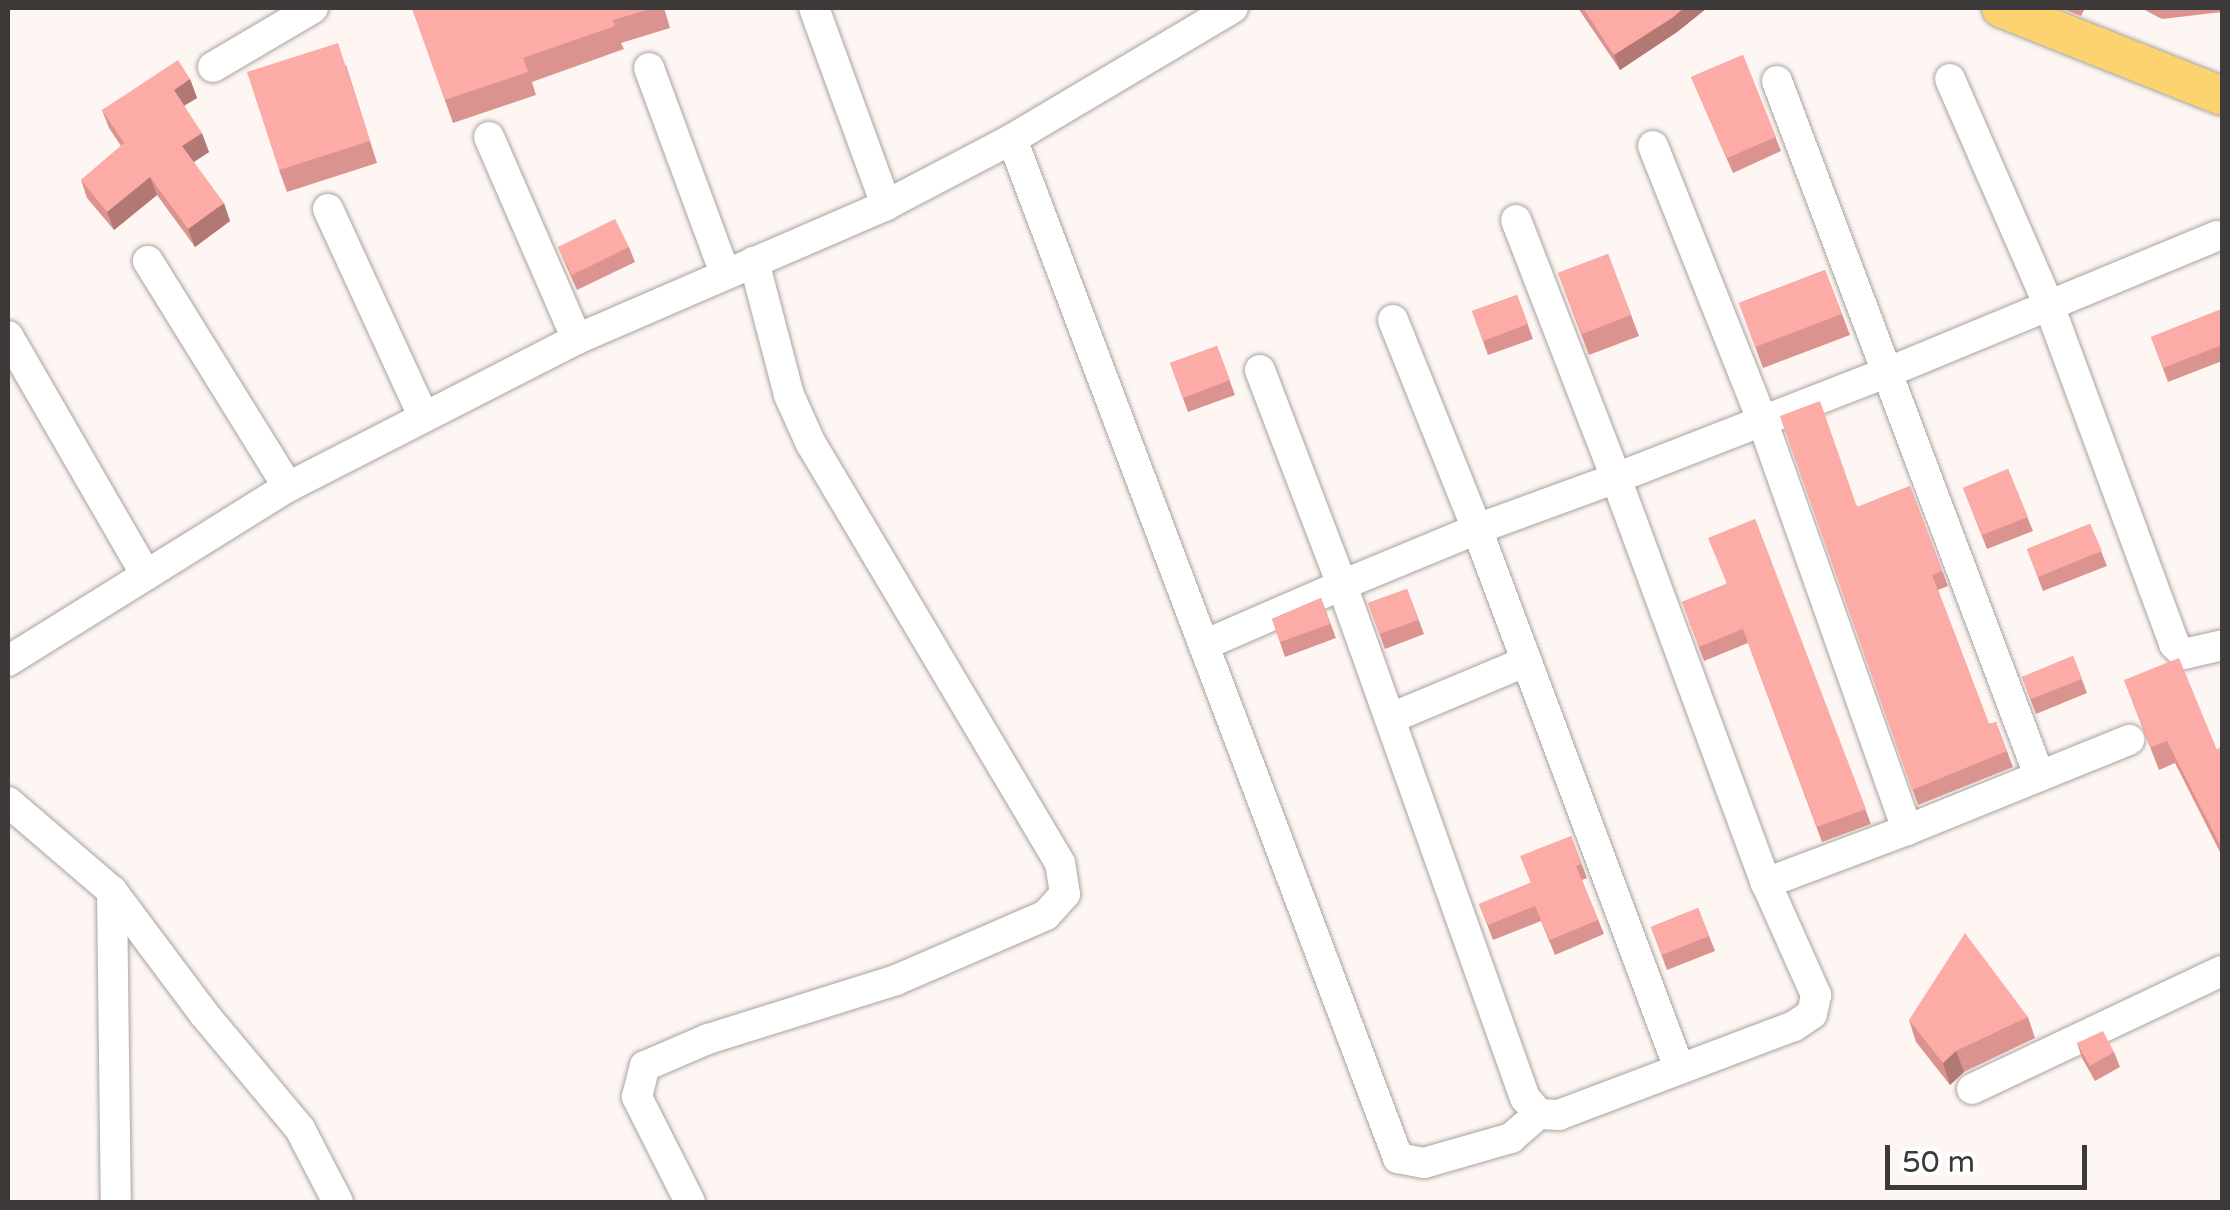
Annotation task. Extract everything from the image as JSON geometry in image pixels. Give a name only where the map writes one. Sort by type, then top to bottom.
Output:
[{"type":"main road","points":[[2001,8],[2222,96]]},
{"type":"street","points":[[213,67],[313,8]]},
{"type":"street","points":[[814,8],[886,205]]},
{"type":"street","points":[[12,646],[146,575],[288,486],[423,416],[576,339],[886,205],[1012,140],[1234,8]]},
{"type":"street","points":[[648,68],[725,274]]},
{"type":"street","points":[[1950,79],[2050,308],[2174,644],[2184,654],[2222,645]]},
{"type":"street","points":[[1778,81],[2039,775]]},
{"type":"street","points":[[489,136],[576,339]]},
{"type":"street","points":[[1012,140],[1398,1158],[1424,1164],[1511,1138],[1539,1114],[1559,1115],[1794,1026],[1812,1014],[1816,996],[1766,883],[1516,220]]},
{"type":"street","points":[[1654,146],[1762,420],[1907,830]]},
{"type":"street","points":[[328,209],[423,416]]},
{"type":"street","points":[[1204,644],[1477,529],[1886,374],[2221,236]]},
{"type":"street","points":[[148,261],[288,486]]},
{"type":"street","points":[[690,1202],[637,1097],[644,1066],[708,1039],[896,980],[1046,915],[1066,894],[1060,863],[810,444],[789,395],[754,262]]},
{"type":"street","points":[[1393,320],[1477,529],[1679,1068]]},
{"type":"street","points":[[8,336],[146,575]]},
{"type":"street","points":[[1260,370],[1391,718],[1525,1098],[1539,1114]]},
{"type":"street","points":[[1391,718],[1526,661]]},
{"type":"street","points":[[1766,883],[2130,740]]},
{"type":"street","points":[[8,802],[112,891],[204,1014],[300,1129],[338,1202]]},
{"type":"street","points":[[112,891],[116,1202]]},
{"type":"street","points":[[1972,1090],[2222,971]]},
{"type":"building","points":[[412,8],[653,8],[613,20],[615,26],[523,58],[528,72],[445,100]]},
{"type":"building","points":[[1583,8],[1625,9],[1684,8],[1614,55]]},
{"type":"building","points":[[338,43],[370,141],[279,170],[247,72]]},
{"type":"building","points":[[1743,55],[1776,137],[1727,158],[1691,77]]},
{"type":"building","points":[[178,60],[190,79],[174,90],[202,133],[182,146],[224,203],[188,229],[150,177],[107,212],[81,180],[124,143],[102,110]]},
{"type":"building","points":[[615,219],[629,247],[572,275],[558,247]]},
{"type":"building","points":[[1608,254],[1631,315],[1582,334],[1558,273]]},
{"type":"building","points":[[1825,270],[1842,314],[1755,347],[1739,303]]},
{"type":"building","points":[[1517,295],[1528,324],[1483,341],[1472,311]]},
{"type":"building","points":[[2222,309],[2222,345],[2163,368],[2151,337]]},
{"type":"building","points":[[1217,346],[1230,380],[1183,398],[1170,363]]},
{"type":"building","points":[[1820,401],[1857,507],[1910,486],[1942,571],[1932,575],[1989,724],[1996,722],[2007,751],[1912,790],[1780,416]]},
{"type":"building","points":[[2008,469],[2028,517],[1982,535],[1963,488]]},
{"type":"building","points":[[1755,519],[1866,809],[1817,827],[1743,629],[1699,647],[1682,602],[1727,584],[1708,538]]},
{"type":"building","points":[[2090,524],[2102,551],[2038,577],[2027,549]]},
{"type":"building","points":[[1407,589],[1418,620],[1380,634],[1368,603]]},
{"type":"building","points":[[1321,598],[1330,624],[1280,642],[1272,619]]},
{"type":"building","points":[[2073,656],[2082,679],[2031,699],[2022,677]]},
{"type":"building","points":[[2179,658],[2217,750],[2222,746],[2222,849],[2167,741],[2151,747],[2124,680]]},
{"type":"building","points":[[1571,836],[1581,864],[1576,866],[1598,920],[1550,940],[1535,906],[1488,925],[1479,904],[1531,883],[1520,856]]},
{"type":"building","points":[[1698,908],[1709,936],[1662,955],[1651,927]]},
{"type":"building","points":[[1965,933],[2028,1017],[1956,1051],[1943,1063],[1909,1020]]},
{"type":"building","points":[[2103,1031],[2114,1052],[2090,1066],[2077,1043]]}]
